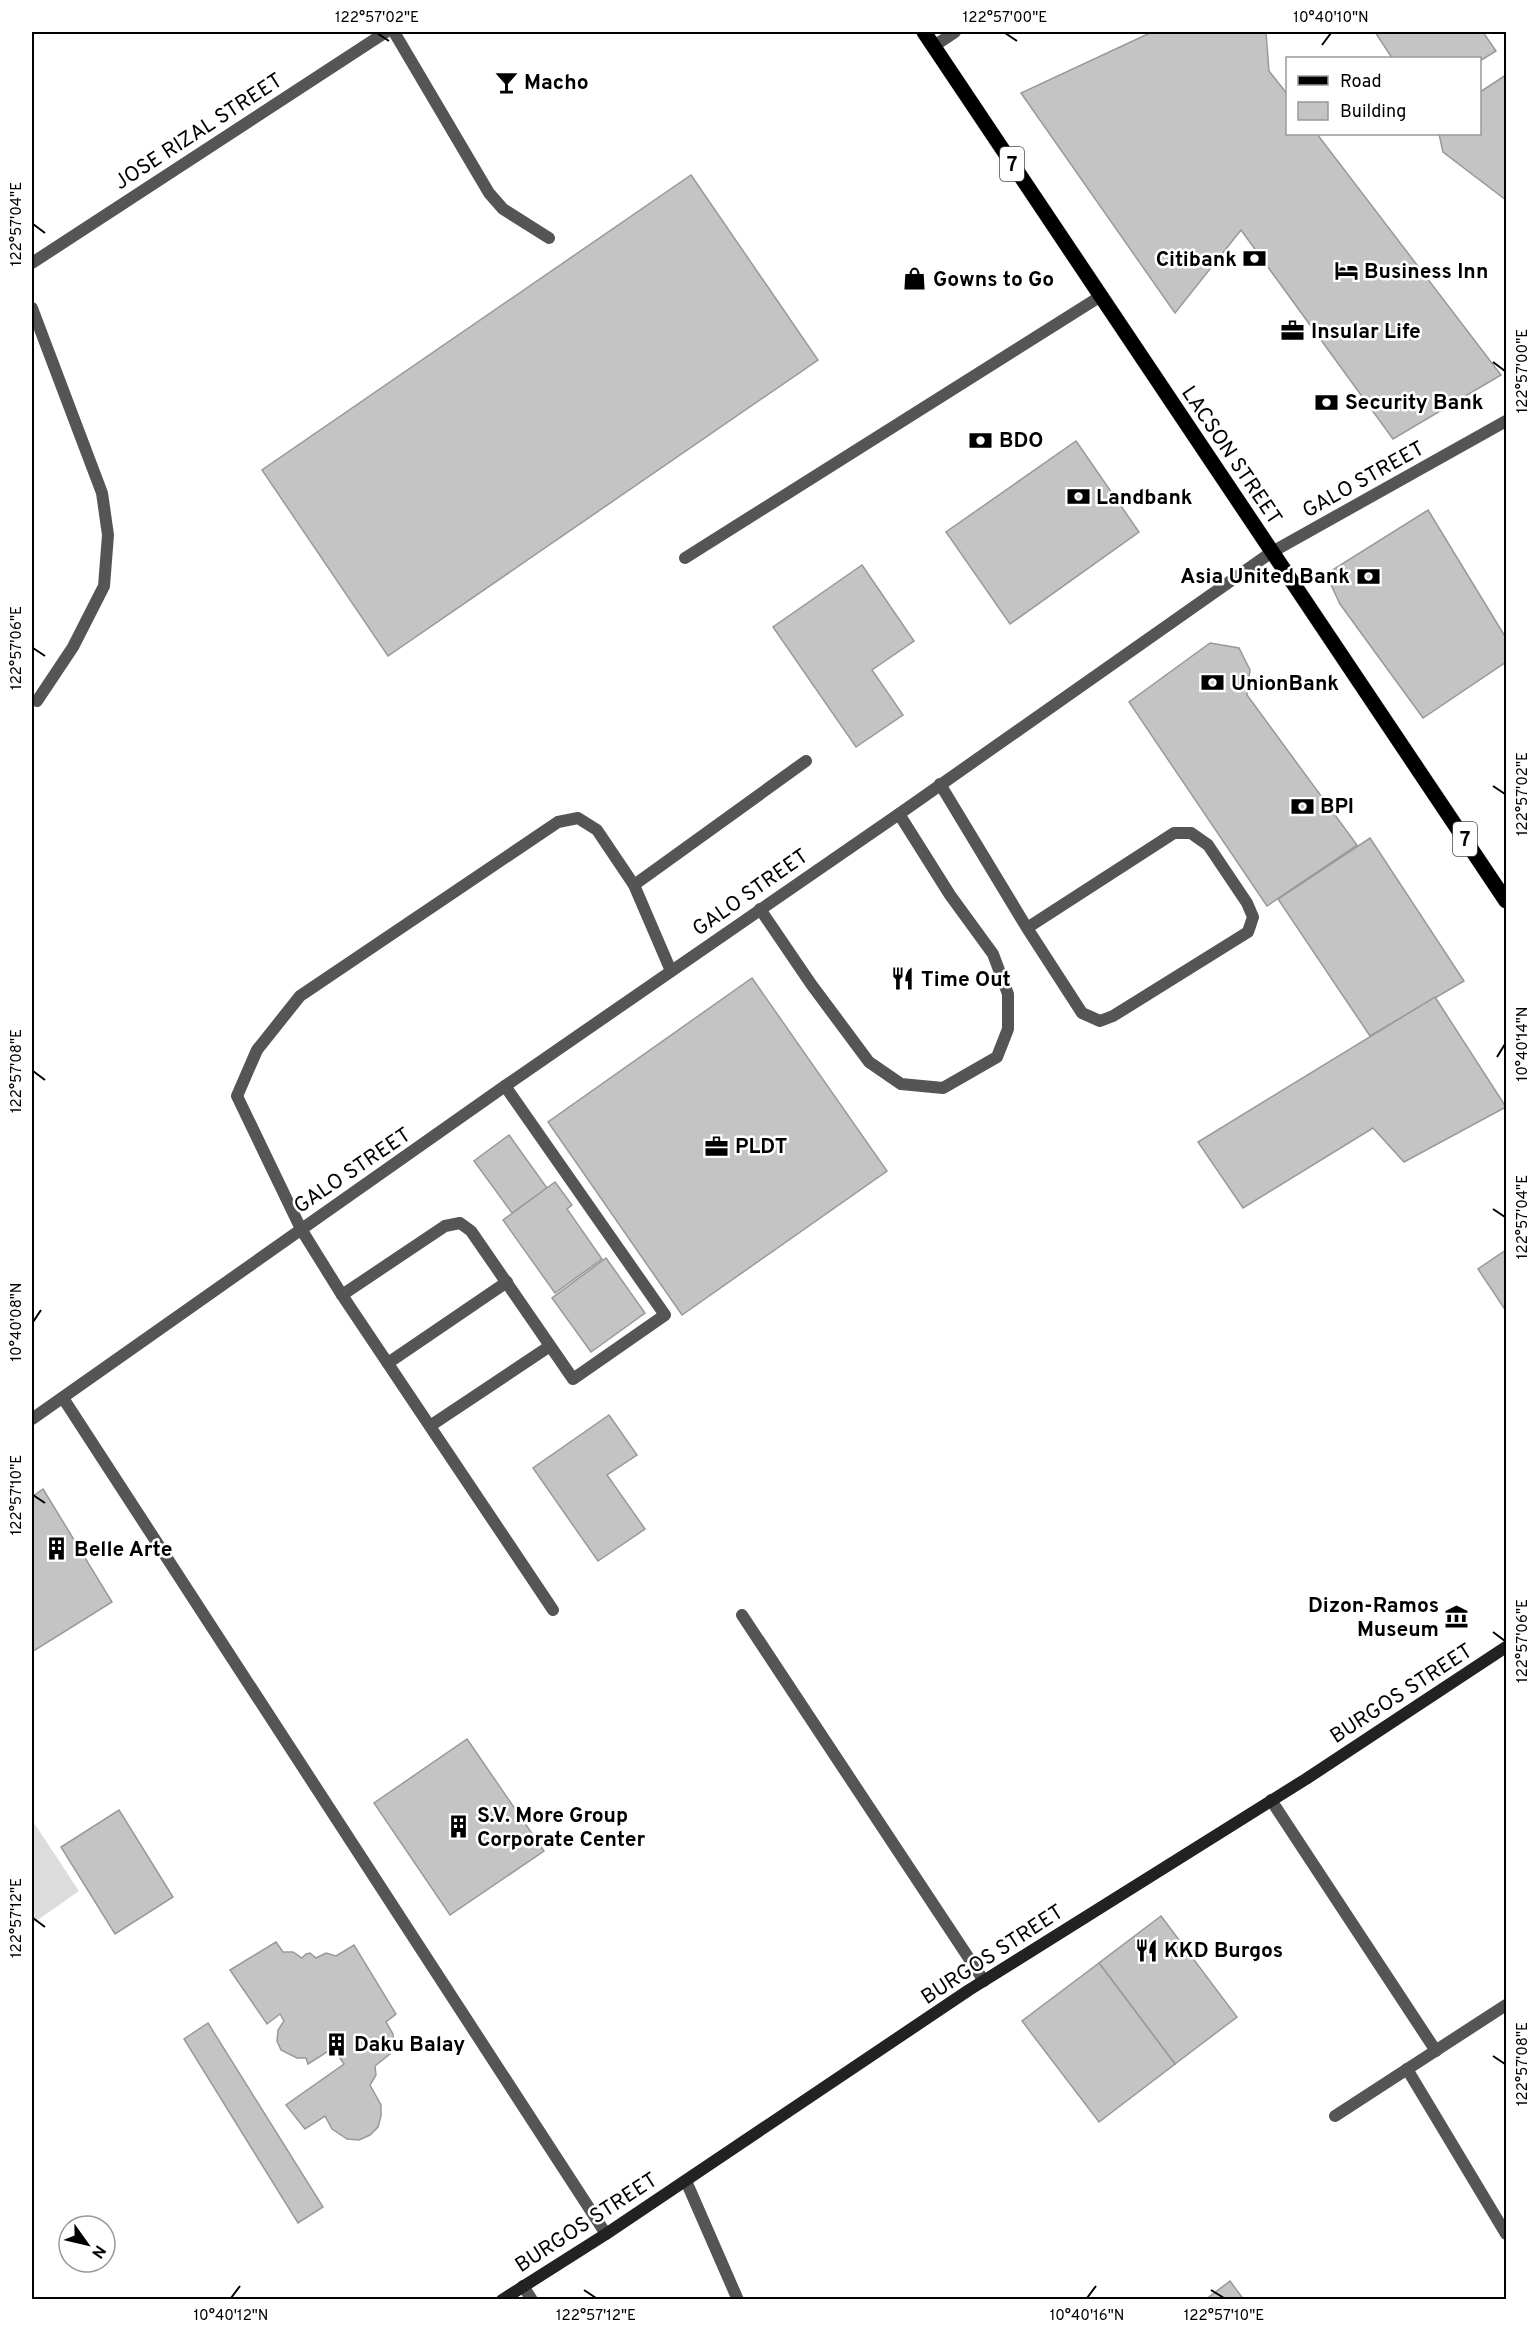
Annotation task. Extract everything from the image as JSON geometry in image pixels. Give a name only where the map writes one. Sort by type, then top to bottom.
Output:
[{"type":"main road","name":"LACSON STREET","points":[[924,32],[1506,901]]},
{"type":"main road","name":"BURGOS STREET","points":[[502,2300],[606,2234],[984,1981],[1271,1800],[1506,1647]]},
{"type":"street","name":"JOSE RIZAL STREET","points":[[32,263],[386,32]]},
{"type":"street","points":[[394,32],[489,193],[503,209],[549,238]]},
{"type":"street","points":[[934,46],[955,32]]},
{"type":"street","points":[[685,558],[1101,296]]},
{"type":"street","points":[[32,308],[102,493],[108,536],[104,586],[73,647],[37,700]]},
{"type":"street","name":"GALO STREET","points":[[32,1419],[300,1229],[899,814],[1272,552],[1506,421]]},
{"type":"street","points":[[634,885],[806,761]]},
{"type":"street","points":[[940,784],[1027,928],[1082,1013],[1100,1021],[1113,1016],[1248,932],[1252,917],[1247,903],[1208,845],[1191,832],[1174,833],[1027,928]]},
{"type":"street","points":[[760,909],[811,984],[869,1062],[901,1084],[943,1088],[997,1057],[1008,1029],[1008,994],[993,954],[950,895],[899,814]]},
{"type":"street","points":[[553,1610],[300,1229],[237,1096],[257,1050],[300,996],[558,822],[578,818],[597,830],[634,885],[671,971]]},
{"type":"street","points":[[342,1294],[445,1226],[460,1223],[471,1231],[573,1379],[664,1315],[505,1086]]},
{"type":"street","points":[[388,1364],[507,1282]]},
{"type":"street","points":[[430,1426],[550,1346]]},
{"type":"street","points":[[63,1398],[606,2234]]},
{"type":"street","points":[[742,1615],[984,1981]]},
{"type":"street","points":[[1271,1800],[1436,2051]]},
{"type":"street","points":[[1335,2116],[1506,2005]]},
{"type":"street","points":[[1407,2069],[1506,2234]]},
{"type":"street","points":[[686,2181],[738,2300]]},
{"type":"street","points":[[523,2286],[532,2300]]},
{"type":"shaded area","points":[[32,1820],[79,1891],[32,1924]]},
{"type":"building","name":"Business Inn","points":[[1152,32],[1266,32],[1269,71],[1286,92],[1286,135],[1318,135],[1501,375],[1393,439],[1241,230],[1175,313],[1021,93]]},
{"type":"building","points":[[1375,32],[1483,32],[1496,51],[1481,60],[1481,57],[1391,57]]},
{"type":"building","points":[[1506,75],[1506,200],[1443,152],[1439,135],[1481,135],[1481,91]]},
{"type":"building","points":[[691,175],[818,360],[388,656],[262,470]]},
{"type":"building","points":[[1076,441],[1139,532],[1010,624],[946,532]]},
{"type":"building","points":[[1428,510],[1506,638],[1506,662],[1423,718],[1340,604],[1326,574]]},
{"type":"building","points":[[862,565],[914,641],[872,670],[903,715],[856,747],[773,627]]},
{"type":"building","points":[[1210,643],[1239,648],[1250,670],[1247,695],[1357,845],[1267,906],[1129,702]]},
{"type":"building","points":[[1370,838],[1464,981],[1370,1036],[1278,899]]},
{"type":"building","name":"PLDT","points":[[752,978],[887,1171],[682,1315],[548,1122]]},
{"type":"building","points":[[1435,997],[1506,1107],[1404,1162],[1373,1128],[1243,1208],[1198,1142]]},
{"type":"building","points":[[509,1135],[547,1188],[512,1213],[474,1161]]},
{"type":"building","points":[[555,1182],[572,1205],[567,1209],[602,1259],[555,1293],[503,1220]]},
{"type":"building","points":[[1506,1250],[1506,1311],[1478,1269]]},
{"type":"building","points":[[606,1258],[645,1313],[591,1352],[552,1298]]},
{"type":"building","points":[[609,1415],[637,1455],[607,1475],[645,1529],[598,1561],[533,1468]]},
{"type":"building","name":"Belle Arte","points":[[43,1489],[112,1602],[32,1652],[32,1497]]},
{"type":"building","name":"S.V. More Group Corporate Center","points":[[467,1739],[544,1851],[450,1915],[374,1803]]},
{"type":"building","points":[[119,1810],[173,1897],[115,1934],[61,1847]]},
{"type":"building","points":[[1161,1916],[1237,2017],[1175,2064],[1099,1963]]},
{"type":"building","name":"Daku Balay","points":[[276,1942],[283,1952],[293,1952],[302,1958],[310,1953],[316,1958],[326,1953],[336,1956],[354,1945],[396,2014],[386,2022],[393,2034],[394,2048],[375,2066],[376,2075],[370,2085],[381,2105],[378,2127],[370,2135],[359,2140],[347,2139],[332,2129],[325,2116],[305,2129],[286,2105],[344,2064],[333,2048],[308,2064],[306,2058],[297,2058],[281,2050],[277,2041],[278,2030],[284,2021],[280,2014],[267,2024],[230,1970]]},
{"type":"building","points":[[1099,1963],[1175,2064],[1099,2122],[1022,2021]]},
{"type":"building","points":[[208,2023],[323,2207],[298,2223],[184,2039]]},
{"type":"building","points":[[1230,2281],[1244,2300],[1205,2300]]},
{"type":"place","name":"Macho","points":[[506,82]]},
{"type":"place","name":"Citibank","points":[[1255,259]]},
{"type":"place","name":"Business Inn","points":[[1346,271]]},
{"type":"place","name":"Gowns to Go","points":[[915,279]]},
{"type":"place","name":"Insular Life","points":[[1293,331]]},
{"type":"place","name":"Security Bank","points":[[1327,402]]},
{"type":"place","name":"BDO","points":[[981,440]]},
{"type":"place","name":"Landbank","points":[[1078,497]]},
{"type":"place","name":"Asia United Bank","points":[[1368,576]]},
{"type":"place","name":"UnionBank","points":[[1213,683]]},
{"type":"place","name":"BPI","points":[[1302,806]]},
{"type":"place","name":"Time Out","points":[[903,979]]},
{"type":"place","name":"PLDT","points":[[717,1146]]},
{"type":"place","name":"Belle Arte","points":[[56,1549]]},
{"type":"place","name":"Dizon-Ramos Museum","points":[[1457,1617]]},
{"type":"place","name":"S.V. More Group Corporate Center","points":[[459,1827]]},
{"type":"place","name":"KKD Burgos","points":[[1146,1950]]},
{"type":"place","name":"Daku Balay","points":[[336,2044]]}]
